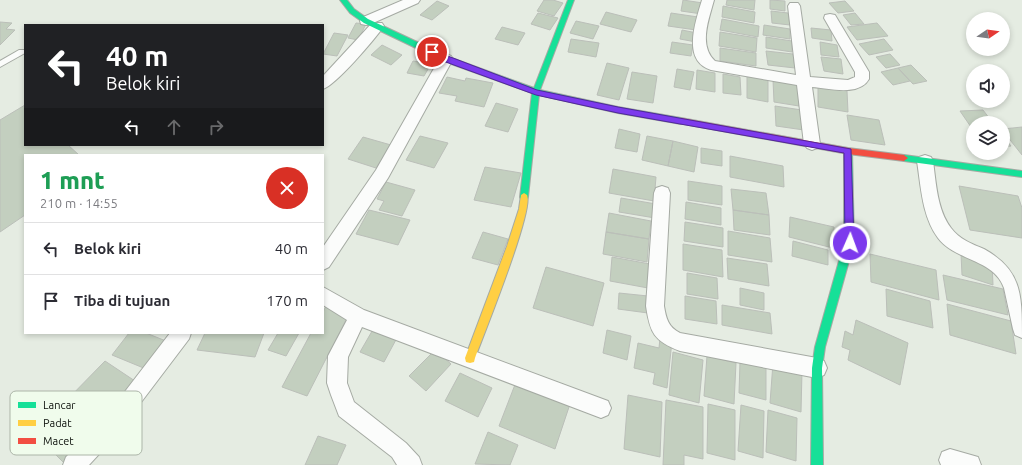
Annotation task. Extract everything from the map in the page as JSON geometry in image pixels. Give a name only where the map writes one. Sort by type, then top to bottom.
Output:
[{"type":"street","points":[[343,0],[352,11],[372,23],[446,59],[536,92],[618,110],[848,151],[1022,174]]},
{"type":"street","points":[[324,83],[336,72],[372,23],[414,0]]},
{"type":"street","points":[[470,358],[512,246],[523,209],[536,92],[571,0]]},
{"type":"street","points":[[708,0],[699,40],[700,53],[705,61],[718,67],[803,80],[848,85],[857,82],[862,79],[862,72],[830,18]]},
{"type":"street","points":[[794,6],[812,144]]},
{"type":"street","points":[[324,261],[382,174],[446,59]]},
{"type":"street","points":[[816,465],[817,368],[820,346],[850,243],[848,151]]},
{"type":"street","points":[[925,161],[935,215],[944,233],[954,243],[967,251],[990,261],[1008,276],[1022,329]]},
{"type":"street","points":[[662,193],[655,306],[658,323],[664,333],[670,339],[680,342],[817,368]]},
{"type":"street","points":[[324,296],[358,317],[601,408]]},
{"type":"street","points":[[358,317],[338,356],[337,383],[346,409],[399,450],[411,465]]},
{"type":"street","points":[[138,391],[181,334]]},
{"type":"street","points":[[74,465],[84,455]]},
{"type":"lane","points":[[0,64],[22,52]]},
{"type":"building","points":[[544,0],[553,0],[563,3],[554,16],[537,11]]},
{"type":"building","points":[[683,0],[703,3],[702,14],[681,11]]},
{"type":"building","points":[[727,0],[755,0],[754,10],[726,5]]},
{"type":"building","points":[[770,0],[785,1],[785,11],[770,9]]},
{"type":"building","points":[[437,1],[449,6],[432,20],[420,15]]},
{"type":"building","points":[[845,1],[854,11],[838,13],[829,3]]},
{"type":"building","points":[[723,6],[755,12],[754,23],[722,17]]},
{"type":"building","points":[[771,11],[788,13],[790,25],[772,23]]},
{"type":"building","points":[[606,12],[637,20],[631,32],[600,24]]},
{"type":"building","points":[[538,13],[558,18],[550,30],[531,24]]},
{"type":"building","points":[[671,13],[698,17],[696,30],[668,26]]},
{"type":"building","points":[[855,13],[864,24],[851,25],[843,15]]},
{"type":"building","points":[[722,19],[759,26],[758,37],[720,30]]},
{"type":"building","points":[[576,21],[599,26],[593,39],[570,33]]},
{"type":"building","points":[[0,22],[12,23],[6,29],[15,30],[0,45]]},
{"type":"building","points":[[356,23],[366,24],[358,40],[348,38]]},
{"type":"building","points":[[877,23],[888,36],[857,40],[847,27]]},
{"type":"building","points":[[764,25],[790,29],[790,39],[763,35]]},
{"type":"building","points":[[502,27],[525,33],[518,45],[495,39]]},
{"type":"building","points":[[811,28],[831,30],[832,41],[812,38]]},
{"type":"building","points":[[682,30],[697,33],[696,42],[680,39]]},
{"type":"building","points":[[720,32],[757,38],[756,52],[719,46]]},
{"type":"building","points":[[334,33],[348,35],[337,56],[324,54]]},
{"type":"building","points":[[766,37],[792,41],[792,52],[766,48]]},
{"type":"building","points":[[571,39],[599,43],[596,57],[568,52]]},
{"type":"building","points":[[884,39],[893,50],[869,55],[859,44]]},
{"type":"building","points":[[672,42],[693,45],[691,56],[670,53]]},
{"type":"building","points":[[820,42],[837,45],[839,57],[821,55]]},
{"type":"building","points":[[382,45],[402,55],[391,65],[371,55]]},
{"type":"building","points":[[720,48],[756,53],[756,66],[720,61]]},
{"type":"building","points":[[766,51],[793,54],[795,68],[768,65]]},
{"type":"building","points":[[890,54],[900,65],[886,68],[876,57]]},
{"type":"building","points":[[821,57],[841,59],[843,74],[824,71]]},
{"type":"building","points":[[413,61],[431,64],[424,76],[407,73]]},
{"type":"building","points":[[607,63],[629,68],[619,100],[597,95]]},
{"type":"building","points":[[911,65],[927,81],[913,84],[898,68]]},
{"type":"building","points":[[898,68],[910,81],[893,85],[881,72]]},
{"type":"building","points":[[677,69],[694,72],[690,90],[674,87]]},
{"type":"building","points":[[697,70],[715,73],[715,92],[696,89]]},
{"type":"building","points":[[632,72],[657,76],[653,103],[627,99]]},
{"type":"building","points":[[723,74],[740,77],[741,95],[723,93]]},
{"type":"building","points":[[747,74],[768,77],[768,102],[747,98]]},
{"type":"building","points":[[447,77],[465,81],[466,78],[493,83],[484,107],[455,101],[457,96],[439,93]]},
{"type":"building","points":[[773,80],[798,84],[799,106],[774,102]]},
{"type":"building","points":[[818,86],[847,91],[848,112],[818,107]]},
{"type":"building","points":[[496,103],[518,109],[508,132],[485,126]]},
{"type":"building","points":[[24,106],[24,146],[69,146],[78,154],[24,154],[24,216],[0,232],[0,120]]},
{"type":"building","points":[[775,106],[802,110],[804,130],[776,126]]},
{"type":"building","points":[[983,110],[988,116],[966,116],[966,120],[960,111]]},
{"type":"building","points":[[847,115],[879,120],[885,145],[851,140]]},
{"type":"building","points":[[1022,127],[1022,155],[1010,140],[1010,128]]},
{"type":"building","points":[[619,129],[640,134],[637,152],[615,148]]},
{"type":"building","points":[[420,136],[448,143],[434,168],[406,160]]},
{"type":"building","points":[[647,136],[673,141],[668,166],[642,160]]},
{"type":"building","points":[[363,137],[391,145],[376,168],[348,159]]},
{"type":"building","points":[[673,141],[698,147],[694,172],[668,166]]},
{"type":"building","points":[[701,148],[722,151],[722,166],[701,163]]},
{"type":"building","points":[[730,156],[783,166],[784,187],[730,177]]},
{"type":"building","points":[[485,167],[521,173],[511,207],[474,200]]},
{"type":"building","points":[[613,169],[656,177],[654,201],[609,193]]},
{"type":"building","points":[[688,181],[722,186],[722,205],[688,200]]},
{"type":"building","points":[[386,182],[415,190],[402,216],[379,210],[384,201],[377,199]]},
{"type":"building","points":[[959,186],[1018,196],[1022,208],[1022,238],[970,230]]},
{"type":"building","points":[[731,189],[766,193],[769,215],[733,210]]},
{"type":"building","points":[[621,198],[656,204],[655,218],[619,212]]},
{"type":"building","points":[[686,202],[721,208],[721,225],[685,219]]},
{"type":"building","points":[[369,210],[410,220],[398,245],[356,234]]},
{"type":"building","points":[[733,210],[769,215],[770,235],[734,230]]},
{"type":"building","points":[[609,213],[651,221],[649,239],[606,232]]},
{"type":"building","points":[[790,217],[834,227],[833,248],[789,237]]},
{"type":"building","points":[[685,222],[723,228],[723,247],[684,241]]},
{"type":"building","points":[[728,231],[770,238],[772,262],[728,255]]},
{"type":"building","points":[[483,232],[508,239],[498,265],[472,258]]},
{"type":"building","points":[[606,232],[649,239],[647,262],[603,254]]},
{"type":"building","points":[[793,241],[828,250],[828,265],[792,256]]},
{"type":"building","points":[[683,244],[722,250],[723,277],[683,270]]},
{"type":"building","points":[[870,254],[936,270],[939,300],[871,282]]},
{"type":"building","points":[[961,254],[992,263],[993,285],[962,275]]},
{"type":"building","points":[[612,257],[650,264],[648,288],[610,281]]},
{"type":"building","points":[[727,258],[767,264],[769,286],[728,279]]},
{"type":"building","points":[[546,267],[604,283],[593,326],[533,308]]},
{"type":"building","points":[[687,273],[717,278],[718,299],[687,294]]},
{"type":"building","points":[[943,275],[1003,289],[1008,315],[947,300]]},
{"type":"building","points":[[740,288],[764,293],[764,310],[740,305]]},
{"type":"building","points":[[886,289],[930,301],[933,328],[887,316]]},
{"type":"building","points":[[619,293],[648,296],[648,313],[618,309]]},
{"type":"building","points":[[685,296],[716,301],[717,324],[685,319]]},
{"type":"building","points":[[947,304],[1011,321],[1016,354],[950,335]]},
{"type":"building","points":[[722,305],[770,313],[772,334],[722,325]]},
{"type":"building","points":[[326,306],[349,314],[307,396],[282,387],[310,334],[324,334],[324,310]]},
{"type":"building","points":[[856,320],[908,343],[900,385],[848,360],[850,350],[842,347],[845,331],[853,335]]},
{"type":"building","points":[[375,326],[398,336],[384,362],[360,352]]},
{"type":"building","points":[[607,330],[631,336],[627,360],[603,353]]},
{"type":"building","points":[[128,334],[148,334],[166,341],[146,369],[112,355]]},
{"type":"building","points":[[205,334],[264,334],[255,357],[197,350]]},
{"type":"building","points":[[277,334],[298,334],[286,356],[268,350]]},
{"type":"building","points":[[660,338],[672,341],[667,388],[653,384],[655,373],[634,368],[638,343],[659,348]]},
{"type":"building","points":[[435,350],[451,364],[426,391],[409,376]]},
{"type":"building","points":[[673,352],[703,360],[699,403],[669,395]]},
{"type":"building","points":[[707,356],[736,363],[734,404],[704,396]]},
{"type":"building","points":[[105,361],[135,381],[126,391],[76,391]]},
{"type":"building","points":[[740,362],[766,368],[766,400],[739,393]]},
{"type":"building","points":[[773,363],[802,371],[801,412],[770,403]]},
{"type":"building","points":[[460,373],[492,388],[478,417],[445,401]]},
{"type":"building","points":[[516,382],[570,404],[555,449],[499,426]]},
{"type":"building","points":[[628,395],[662,402],[660,457],[624,449]]},
{"type":"building","points":[[666,400],[703,407],[703,459],[684,455],[684,465],[663,465]]},
{"type":"building","points":[[708,404],[735,410],[735,460],[707,453]]},
{"type":"building","points":[[741,405],[764,411],[763,458],[738,451]]},
{"type":"building","points":[[768,410],[797,418],[796,461],[766,452]]},
{"type":"building","points":[[488,432],[518,445],[510,465],[475,464]]},
{"type":"building","points":[[318,436],[346,445],[337,465],[305,465]]},
{"type":"building","points":[[56,455],[77,455],[66,465]]},
{"type":"traffic: fast","points":[[343,0],[352,11],[366,21],[446,59],[536,92],[618,110],[681,121]]},
{"type":"traffic: fast","points":[[524,197],[536,92],[571,0]]},
{"type":"traffic: fast","points":[[817,465],[817,368],[820,347],[849,243],[848,151]]},
{"type":"traffic: fast","points":[[904,158],[1022,174]]},
{"type":"traffic: slow","points":[[470,358],[512,246],[523,209],[524,197]]},
{"type":"traffic: jam","points":[[681,121],[848,151],[904,158]]},
{"type":"route","points":[[432,52],[446,59],[536,92],[618,110],[848,151],[850,243]]}]
